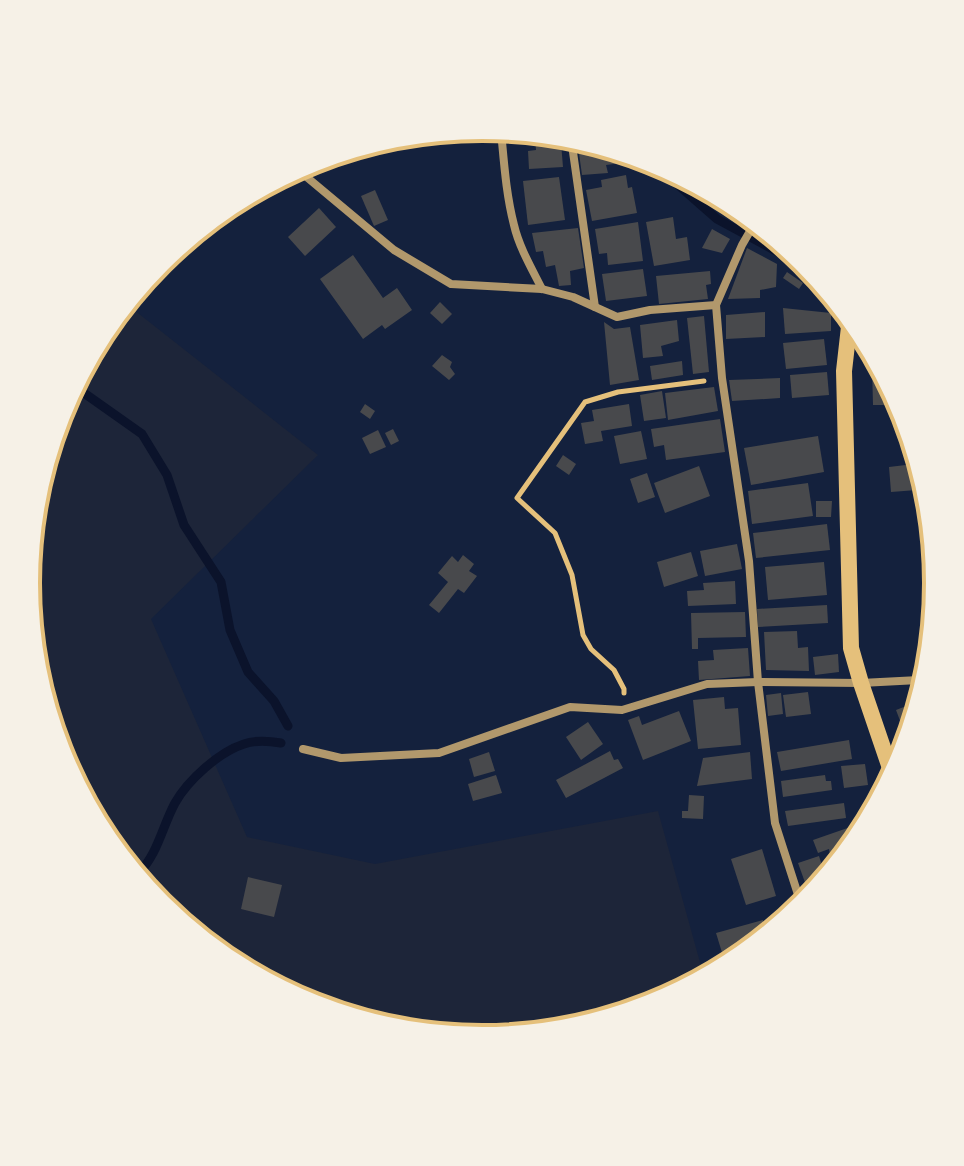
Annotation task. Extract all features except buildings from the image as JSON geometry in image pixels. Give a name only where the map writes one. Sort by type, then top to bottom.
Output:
[{"type":"main road","points":[[848,334],[844,371],[851,648],[887,759]]},
{"type":"street","points":[[502,142],[514,227],[542,289]]},
{"type":"street","points":[[573,150],[595,307]]},
{"type":"street","points":[[307,178],[394,250],[451,284],[542,289],[573,297],[617,317],[650,310],[716,305]]},
{"type":"street","points":[[750,231],[716,305],[722,378],[749,561],[758,682],[775,823],[798,893]]},
{"type":"street","points":[[303,749],[341,758],[439,753],[570,707],[622,710],[707,684],[913,680]]},
{"type":"path","points":[[622,710],[624,689],[614,670],[591,649],[583,635],[572,575],[555,533],[517,498],[585,402],[618,392],[722,378]]},
{"type":"shaded area","points":[[134,310],[318,455],[151,619],[247,837],[375,864],[658,811],[701,967],[624,1002],[568,1017],[511,1024],[453,1024],[396,1017],[340,1002],[287,979],[236,951],[169,896],[114,829],[74,752],[63,725],[48,669],[41,612],[44,525],[63,441],[99,362]]},
{"type":"waterway","points":[[685,191],[717,219],[768,247]]},
{"type":"waterway","points":[[84,393],[142,434],[167,475],[184,525],[221,582],[230,630],[248,672],[274,701],[288,726]]},
{"type":"waterway","points":[[144,867],[175,803],[205,768],[224,753],[244,744],[262,741],[281,743]]}]
